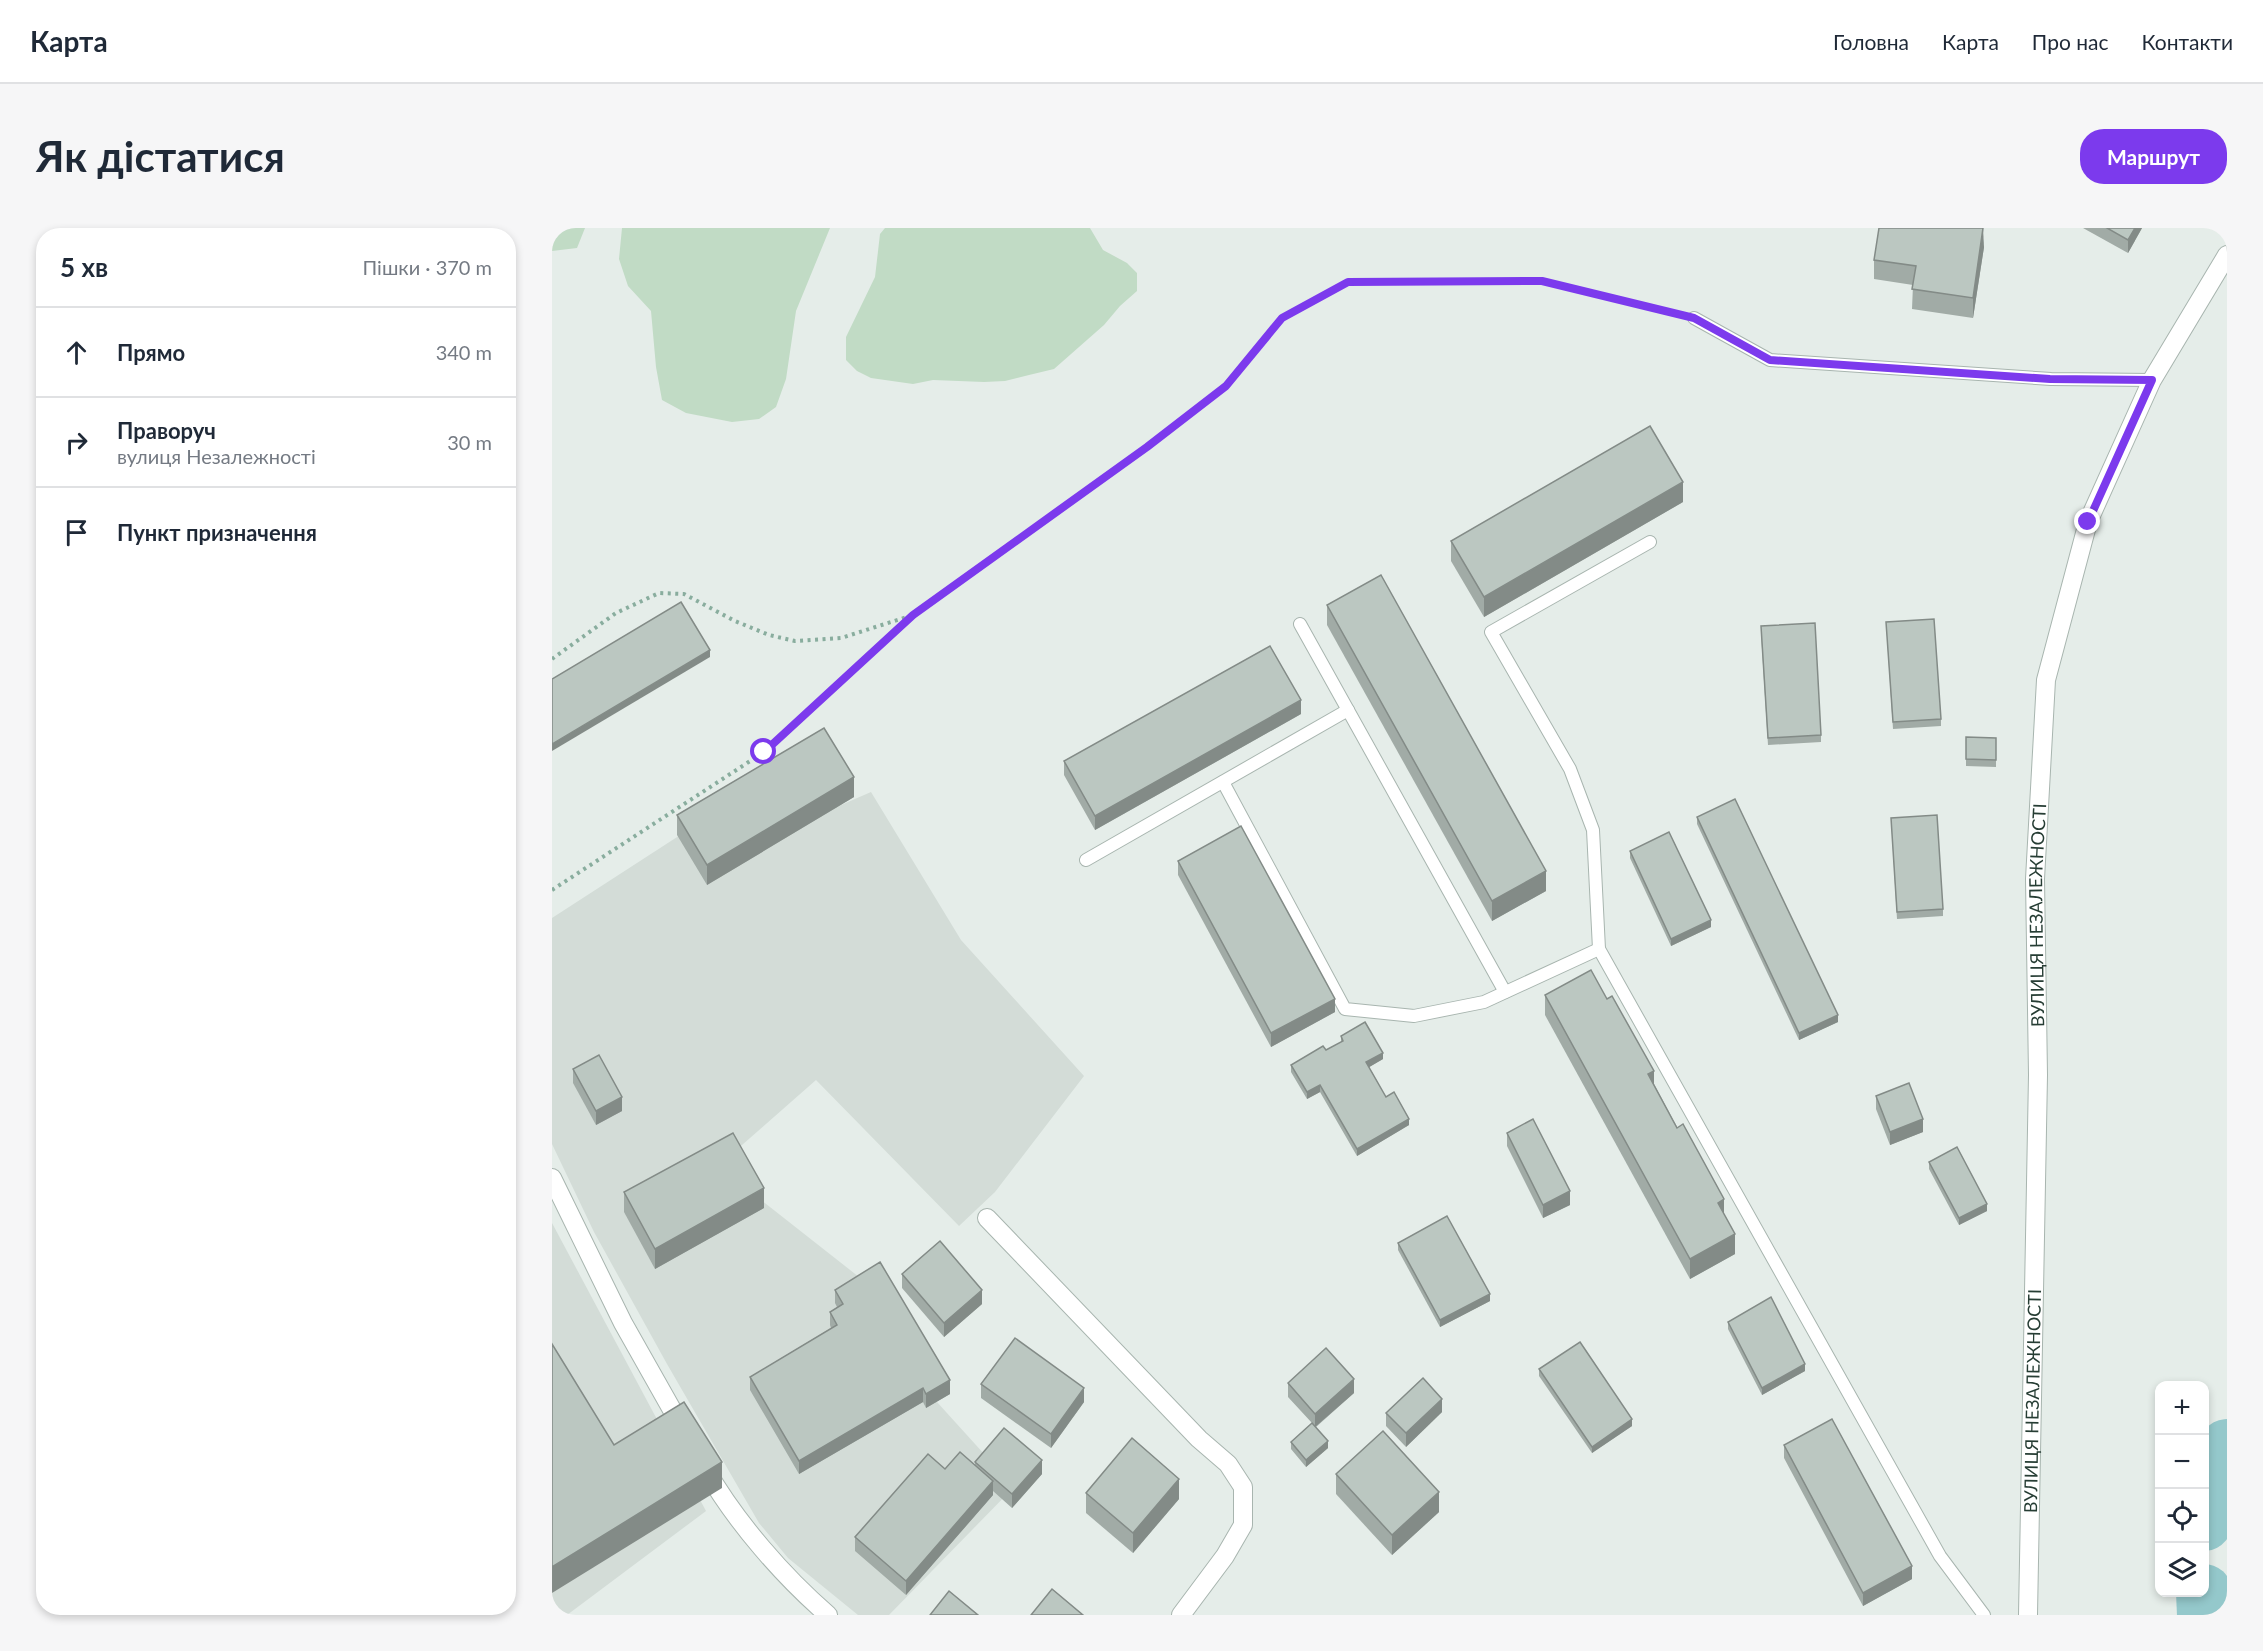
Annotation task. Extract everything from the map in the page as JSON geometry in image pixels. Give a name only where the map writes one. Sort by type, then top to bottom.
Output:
[{"type":"street","name":"ВУЛИЦЯ НЕЗАЛЕЖНОСТІ","points":[[2028,1615],[2038,1076],[2035,879],[2046,680],[2088,522],[2152,380],[2227,255]]},
{"type":"street","points":[[552,1178],[622,1323],[723,1499],[798,1589],[828,1615]]},
{"type":"street","points":[[987,1218],[1199,1439],[1228,1464],[1243,1487],[1244,1525],[1225,1556],[1181,1615]]},
{"type":"lane","points":[[1694,318],[1770,360],[2050,379],[2152,380]]},
{"type":"lane","points":[[1650,542],[1491,632],[1570,769],[1593,830],[1599,949],[1940,1556],[1984,1615]]},
{"type":"lane","points":[[1300,624],[1505,992]]},
{"type":"lane","points":[[1086,860],[1348,710]]},
{"type":"lane","points":[[1223,782],[1346,1009],[1414,1016],[1484,1002],[1599,949]]},
{"type":"path","points":[[552,890],[764,752],[913,615],[1147,447],[1226,386],[1282,318],[1348,282],[1542,281],[1694,318]]},
{"type":"path","points":[[552,659],[616,613],[659,593],[684,594],[735,621],[769,635],[795,641],[841,638],[913,615]]},
{"type":"shaded area","points":[[793,762],[825,812],[871,792],[961,940],[1084,1076],[995,1192],[959,1226],[816,1080],[718,1166],[859,1277],[927,1391],[1014,1487],[889,1615],[858,1615],[788,1558],[759,1523],[594,1232],[552,1144],[552,918]]},
{"type":"shaded area","points":[[552,1223],[706,1511],[567,1615],[552,1615]]},
{"type":"green space","points":[[552,228],[585,228],[577,248],[552,251]]},
{"type":"green space","points":[[622,228],[830,228],[796,311],[786,379],[776,407],[759,419],[732,422],[686,413],[662,400],[656,367],[651,311],[628,286],[619,259]]},
{"type":"green space","points":[[885,228],[1090,228],[1103,250],[1127,263],[1137,273],[1137,291],[1104,325],[1054,369],[1005,381],[933,380],[913,384],[871,378],[857,371],[846,360],[846,337],[875,277],[880,234]]},
{"type":"building","points":[[1879,228],[1983,228],[1973,298],[1912,289],[1916,266],[1874,260]]},
{"type":"building","points":[[2107,228],[2135,228],[2128,240]]},
{"type":"building","points":[[1650,426],[1683,482],[1484,597],[1451,541]]},
{"type":"building","points":[[1381,575],[1546,871],[1492,901],[1327,605]]},
{"type":"building","points":[[681,602],[710,650],[552,744],[552,679]]},
{"type":"building","points":[[1934,619],[1941,719],[1893,722],[1886,622]]},
{"type":"building","points":[[1815,623],[1821,735],[1768,738],[1761,626]]},
{"type":"building","points":[[1270,646],[1301,700],[1095,816],[1064,761]]},
{"type":"building","points":[[824,728],[854,777],[707,865],[677,815]]},
{"type":"building","points":[[1966,737],[1996,738],[1996,760],[1966,759]]},
{"type":"building","points":[[1735,799],[1838,1015],[1799,1033],[1697,817]]},
{"type":"building","points":[[1937,815],[1943,909],[1897,912],[1891,818]]},
{"type":"building","points":[[1241,826],[1335,999],[1271,1033],[1178,861]]},
{"type":"building","points":[[1669,832],[1711,920],[1671,939],[1630,851]]},
{"type":"building","points":[[1591,970],[1607,999],[1612,996],[1654,1071],[1648,1074],[1677,1128],[1683,1124],[1724,1199],[1718,1203],[1735,1234],[1690,1259],[1545,995]]},
{"type":"building","points":[[1365,1022],[1383,1053],[1366,1062],[1386,1097],[1394,1092],[1409,1119],[1357,1149],[1320,1085],[1307,1092],[1291,1065],[1323,1046],[1326,1050],[1343,1041],[1341,1036]]},
{"type":"building","points":[[599,1055],[622,1097],[596,1111],[573,1069]]},
{"type":"building","points":[[1909,1083],[1923,1119],[1890,1132],[1876,1096]]},
{"type":"building","points":[[1533,1119],[1570,1191],[1543,1205],[1507,1133]]},
{"type":"building","points":[[733,1133],[764,1188],[655,1249],[624,1192]]},
{"type":"building","points":[[1957,1147],[1987,1204],[1959,1218],[1929,1162]]},
{"type":"building","points":[[1447,1216],[1490,1294],[1440,1320],[1398,1243]]},
{"type":"building","points":[[940,1241],[982,1290],[944,1323],[902,1274]]},
{"type":"building","points":[[880,1262],[950,1380],[926,1394],[923,1388],[799,1461],[750,1377],[837,1325],[830,1312],[843,1304],[835,1290]]},
{"type":"building","points":[[1771,1297],[1805,1364],[1762,1388],[1728,1322]]},
{"type":"building","points":[[1015,1338],[1084,1388],[1051,1434],[981,1384]]},
{"type":"building","points":[[1580,1342],[1632,1419],[1592,1447],[1539,1369]]},
{"type":"building","points":[[552,1344],[614,1445],[684,1402],[722,1462],[552,1567]]},
{"type":"building","points":[[1326,1348],[1354,1379],[1315,1414],[1288,1383]]},
{"type":"building","points":[[1423,1378],[1442,1399],[1406,1433],[1386,1413]]},
{"type":"building","points":[[1832,1419],[1912,1566],[1863,1593],[1784,1445]]},
{"type":"building","points":[[1312,1423],[1328,1441],[1306,1460],[1291,1442]]},
{"type":"building","points":[[1004,1428],[1042,1460],[1012,1494],[975,1462]]},
{"type":"building","points":[[1383,1431],[1439,1492],[1392,1535],[1336,1474]]},
{"type":"building","points":[[1132,1438],[1179,1479],[1133,1533],[1086,1493]]},
{"type":"building","points":[[960,1452],[993,1481],[906,1581],[855,1537],[928,1454],[945,1469]]},
{"type":"building","points":[[1052,1589],[1083,1615],[1031,1615]]},
{"type":"building","points":[[949,1591],[978,1615],[930,1615]]},
{"type":"waterway","points":[[2209,1506],[2227,1447]]},
{"type":"waterway","points":[[2204,1597],[2205,1615]]},
{"type":"route","points":[[764,752],[913,615],[1147,447],[1226,386],[1282,318],[1348,282],[1542,281],[1694,318],[1770,360],[2050,379],[2152,380],[2088,522]]}]
